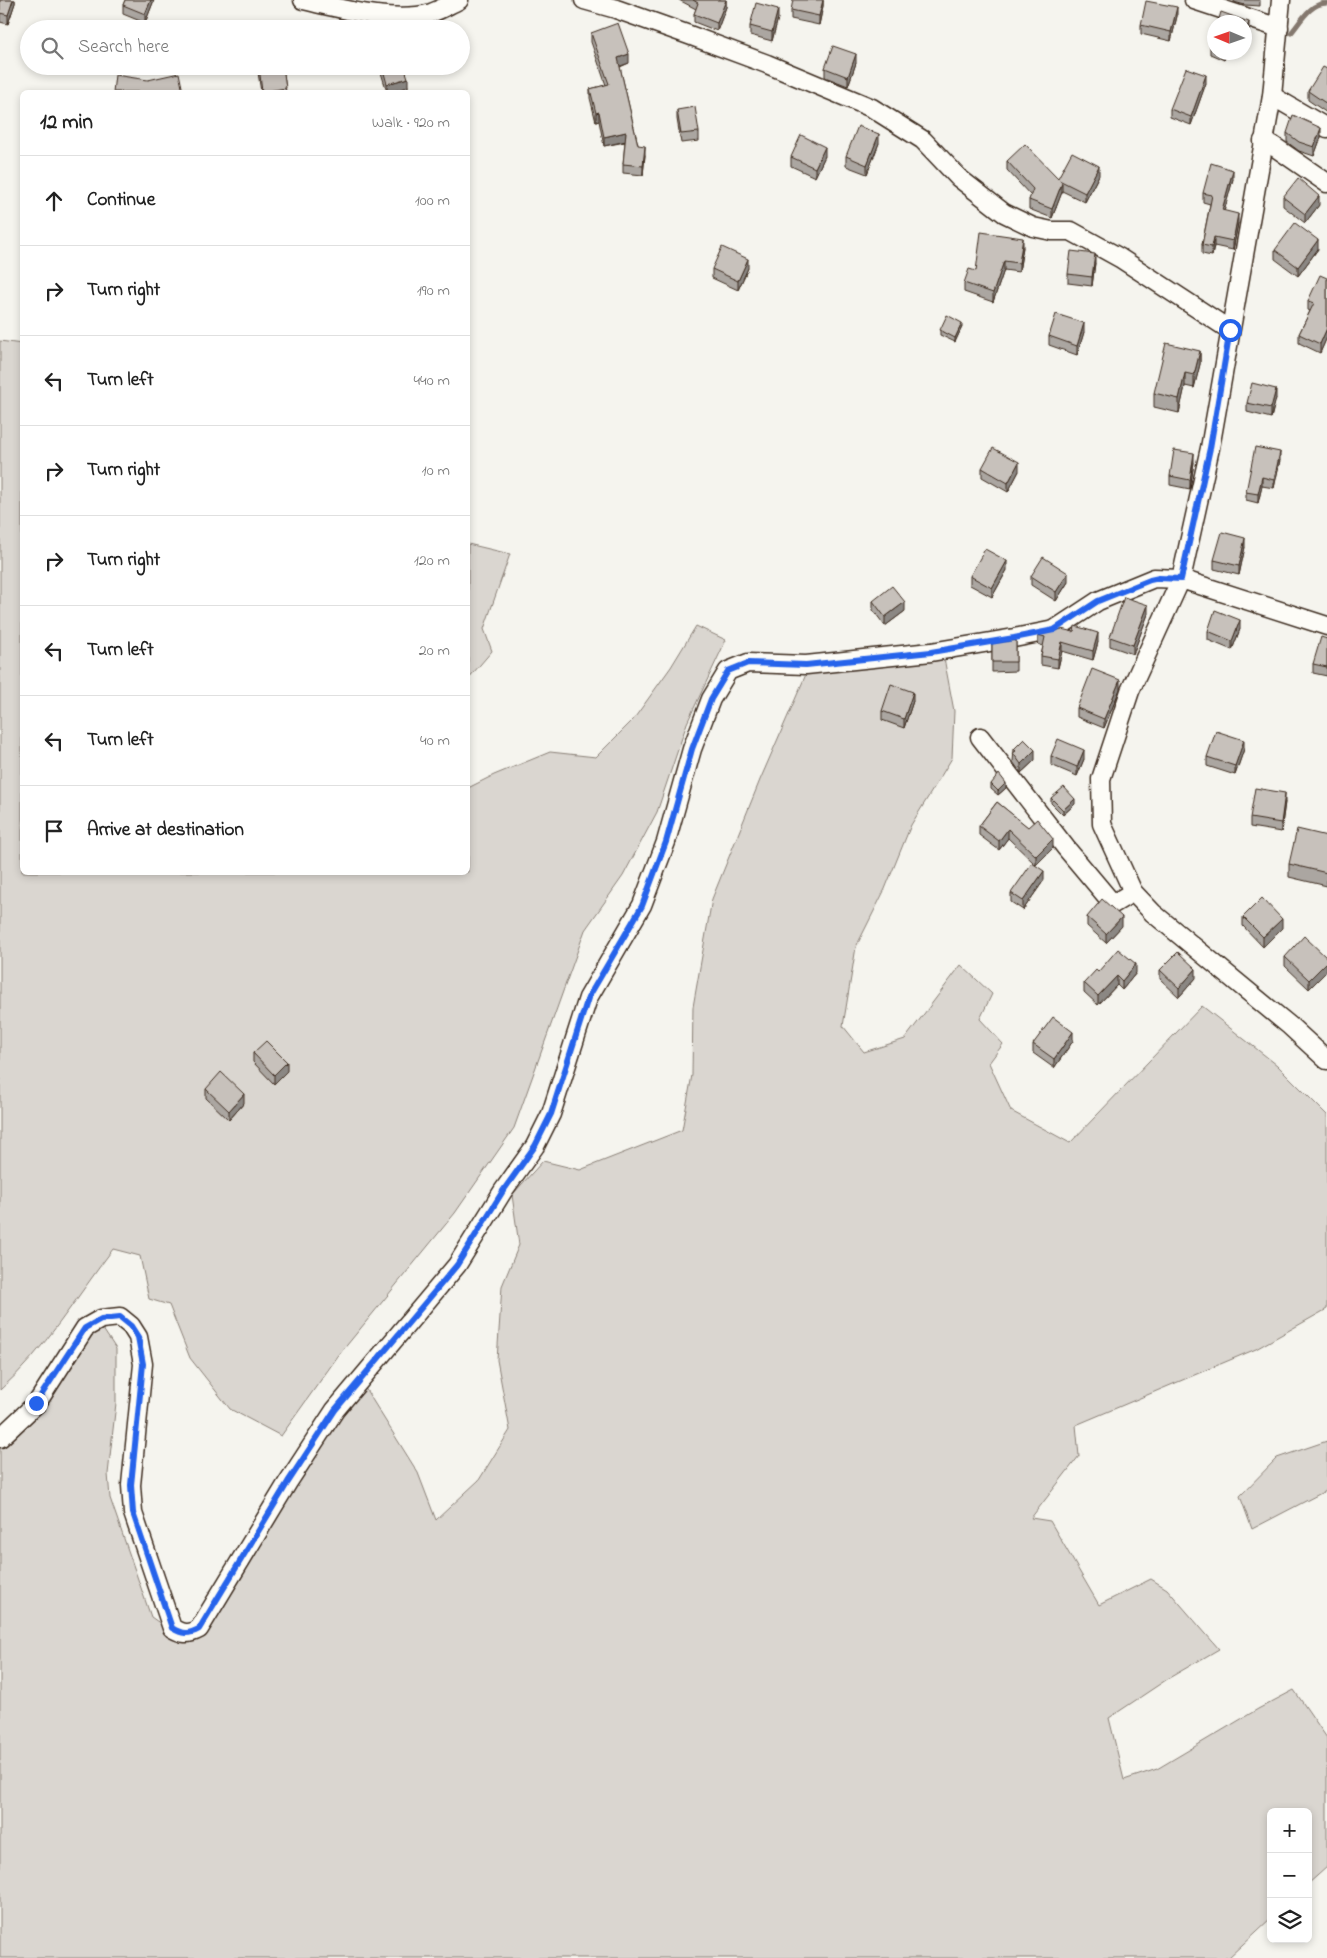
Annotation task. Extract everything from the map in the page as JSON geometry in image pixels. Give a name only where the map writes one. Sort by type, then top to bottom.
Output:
[{"type":"street","points":[[303,0],[355,11],[397,17],[430,13],[459,0]]},
{"type":"street","points":[[584,0],[616,8],[767,64],[872,108],[923,140],[959,178],[1004,213],[1033,227],[1052,231],[1071,231],[1120,258],[1230,330]]},
{"type":"street","points":[[1194,0],[1279,28]]},
{"type":"street","points":[[1280,0],[1272,96],[1210,448],[1181,579],[1130,691],[1101,779],[1102,824],[1133,892],[1153,913],[1290,1026],[1327,1060]]},
{"type":"street","points":[[1272,96],[1327,128]]},
{"type":"street","points":[[1263,141],[1272,145],[1327,183]]},
{"type":"street","points":[[0,1438],[36,1403],[85,1328],[101,1319],[120,1317],[131,1326],[138,1337],[143,1364],[131,1485],[133,1513],[172,1628],[181,1633],[190,1634],[199,1629],[288,1482],[335,1410],[457,1265],[503,1191],[535,1146],[551,1114],[588,998],[642,906],[666,842],[692,749],[711,699],[728,671],[748,663],[806,665],[931,652],[1054,630],[1098,601],[1159,578],[1181,579],[1327,626]]},
{"type":"street","points":[[980,737],[1066,848],[1113,904],[1133,892]]},
{"type":"shaded area","points":[[0,341],[20,344],[20,875],[470,875],[470,787],[550,752],[596,757],[633,720],[671,667],[696,626],[726,640],[687,723],[657,812],[623,876],[585,930],[514,1128],[455,1213],[338,1356],[281,1436],[230,1409],[190,1358],[169,1305],[149,1299],[140,1256],[113,1249],[32,1358],[0,1390]]},
{"type":"shaded area","points":[[470,544],[510,554],[484,629],[492,651],[470,677]]},
{"type":"shaded area","points":[[944,658],[954,711],[952,758],[911,825],[885,889],[856,947],[843,1026],[864,1052],[905,1039],[961,965],[992,994],[980,1019],[1003,1044],[989,1063],[1011,1111],[1070,1143],[1202,1006],[1277,1065],[1327,1115],[1327,1309],[1256,1349],[1076,1425],[1079,1456],[1031,1518],[1050,1521],[1099,1605],[1151,1579],[1167,1589],[1219,1649],[1169,1678],[1109,1718],[1124,1780],[1157,1769],[1258,1709],[1294,1690],[1327,1738],[1327,1867],[1312,1880],[1312,1808],[1267,1808],[1267,1922],[1228,1958],[0,1958],[0,1428],[32,1398],[99,1323],[116,1349],[116,1403],[108,1474],[110,1498],[151,1617],[171,1631],[195,1621],[360,1380],[418,1473],[436,1520],[479,1480],[510,1430],[497,1360],[502,1286],[519,1245],[512,1195],[543,1161],[580,1170],[682,1130],[692,1075],[693,1007],[712,899],[760,780],[807,672]]},
{"type":"shaded area","points":[[1327,1441],[1327,1490],[1252,1529],[1240,1496],[1277,1458]]},
{"type":"building","points":[[0,0],[13,0],[8,15],[0,13]]},
{"type":"building","points":[[125,0],[151,0],[145,14],[123,5]]},
{"type":"building","points":[[693,0],[726,0],[717,23],[694,14],[698,3]]},
{"type":"building","points":[[793,0],[823,0],[819,16],[791,10]]},
{"type":"building","points":[[1146,1],[1177,7],[1171,32],[1141,25]]},
{"type":"building","points":[[756,3],[778,9],[772,32],[750,26]]},
{"type":"building","points":[[618,23],[629,54],[618,58],[638,145],[645,146],[643,166],[623,164],[626,132],[604,137],[599,112],[596,113],[590,89],[609,84],[591,33]]},
{"type":"building","points":[[833,46],[856,54],[848,77],[825,68]]},
{"type":"building","points":[[1323,67],[1327,69],[1327,104],[1308,91]]},
{"type":"building","points":[[1186,68],[1206,75],[1191,117],[1170,109]]},
{"type":"building","points":[[115,75],[148,80],[179,75],[183,90],[113,90]]},
{"type":"building","points":[[260,75],[284,75],[286,88],[262,90]]},
{"type":"building","points":[[384,75],[407,75],[408,78],[387,84]]},
{"type":"building","points":[[695,107],[699,132],[681,134],[677,110]]},
{"type":"building","points":[[1293,115],[1321,128],[1314,147],[1299,142],[1287,133]]},
{"type":"building","points":[[858,126],[879,134],[867,165],[846,156]]},
{"type":"building","points":[[801,135],[825,147],[815,168],[791,157]]},
{"type":"building","points":[[1025,144],[1058,178],[1072,152],[1099,166],[1085,193],[1059,180],[1062,183],[1052,209],[1029,200],[1033,189],[1007,161]]},
{"type":"building","points":[[1211,163],[1233,170],[1222,210],[1238,214],[1233,241],[1214,237],[1212,247],[1202,245],[1212,195],[1203,193]]},
{"type":"building","points":[[1298,178],[1319,196],[1305,214],[1283,197]]},
{"type":"building","points":[[1295,223],[1318,240],[1298,267],[1275,250]]},
{"type":"building","points":[[981,232],[1023,238],[1019,263],[1004,261],[993,293],[964,283],[969,269],[976,271]]},
{"type":"building","points":[[722,247],[748,259],[738,281],[712,269]]},
{"type":"building","points":[[1071,251],[1095,254],[1092,277],[1068,274]]},
{"type":"building","points":[[1320,275],[1327,278],[1327,328],[1320,344],[1299,334],[1314,303],[1308,301]]},
{"type":"building","points":[[1056,314],[1084,323],[1077,346],[1049,336]]},
{"type":"building","points":[[947,315],[962,323],[955,338],[940,330]]},
{"type":"building","points":[[1166,343],[1200,351],[1194,375],[1185,373],[1179,399],[1154,393]]},
{"type":"building","points":[[1252,383],[1276,389],[1271,408],[1247,403]]},
{"type":"building","points":[[1255,447],[1280,452],[1274,480],[1262,477],[1258,494],[1246,492]]},
{"type":"building","points":[[993,448],[1019,462],[1008,483],[982,468]]},
{"type":"building","points":[[1174,450],[1194,453],[1190,480],[1170,476]]},
{"type":"building","points":[[1222,532],[1245,538],[1239,566],[1214,560]]},
{"type":"building","points":[[985,549],[1007,561],[992,588],[970,576]]},
{"type":"building","points":[[1043,557],[1068,573],[1056,592],[1031,576]]},
{"type":"building","points":[[892,586],[905,602],[885,617],[873,601]]},
{"type":"building","points":[[1124,597],[1148,605],[1133,645],[1110,637]]},
{"type":"building","points":[[1215,610],[1240,620],[1232,641],[1208,631]]},
{"type":"building","points":[[1075,626],[1098,633],[1093,651],[1062,642],[1058,659],[1041,656],[1045,637],[1038,635],[1061,629],[1074,632]]},
{"type":"building","points":[[1321,637],[1327,639],[1327,667],[1313,664]]},
{"type":"building","points":[[1016,640],[1016,662],[992,662],[992,643]]},
{"type":"building","points":[[1092,669],[1120,680],[1104,719],[1077,708]]},
{"type":"building","points":[[891,684],[913,692],[904,719],[882,711]]},
{"type":"building","points":[[1216,731],[1244,740],[1235,766],[1207,757]]},
{"type":"building","points":[[1024,739],[1035,750],[1021,764],[1013,753],[1016,751],[1014,749]]},
{"type":"building","points":[[1058,739],[1084,750],[1077,767],[1051,756]]},
{"type":"building","points":[[999,774],[1006,783],[998,791],[991,784]]},
{"type":"building","points":[[1064,787],[1075,799],[1063,810],[1051,798]]},
{"type":"building","points":[[1255,788],[1285,793],[1281,823],[1250,818]]},
{"type":"building","points":[[997,802],[1028,827],[1037,819],[1053,839],[1036,856],[1008,829],[999,841],[979,826]]},
{"type":"building","points":[[1297,829],[1327,836],[1327,873],[1289,864]]},
{"type":"building","points":[[1032,863],[1044,871],[1023,901],[1011,893]]},
{"type":"building","points":[[1262,898],[1282,919],[1263,937],[1243,917]]},
{"type":"building","points":[[1102,899],[1122,917],[1106,934],[1087,917]]},
{"type":"building","points":[[1304,936],[1327,958],[1327,962],[1309,980],[1285,957]]},
{"type":"building","points":[[1118,949],[1136,964],[1122,981],[1117,976],[1098,996],[1084,983],[1096,970],[1098,972]]},
{"type":"building","points":[[1178,952],[1196,969],[1179,988],[1160,970]]},
{"type":"building","points":[[1053,1017],[1073,1032],[1054,1059],[1033,1044]]},
{"type":"building","points":[[266,1041],[287,1062],[274,1075],[253,1053]]},
{"type":"building","points":[[221,1072],[244,1094],[229,1111],[206,1089]]},
{"type":"waterway","points":[[1291,33],[1311,9],[1327,3]]},
{"type":"route","points":[[36,1403],[85,1328],[101,1319],[120,1317],[131,1326],[138,1337],[143,1364],[131,1485],[133,1513],[172,1628],[181,1633],[190,1634],[199,1629],[288,1482],[335,1410],[457,1265],[503,1191],[535,1146],[551,1114],[588,998],[642,906],[666,842],[692,749],[711,699],[728,671],[748,663],[806,665],[931,652],[1054,630],[1098,601],[1154,578],[1181,579],[1210,448],[1230,330]]}]
